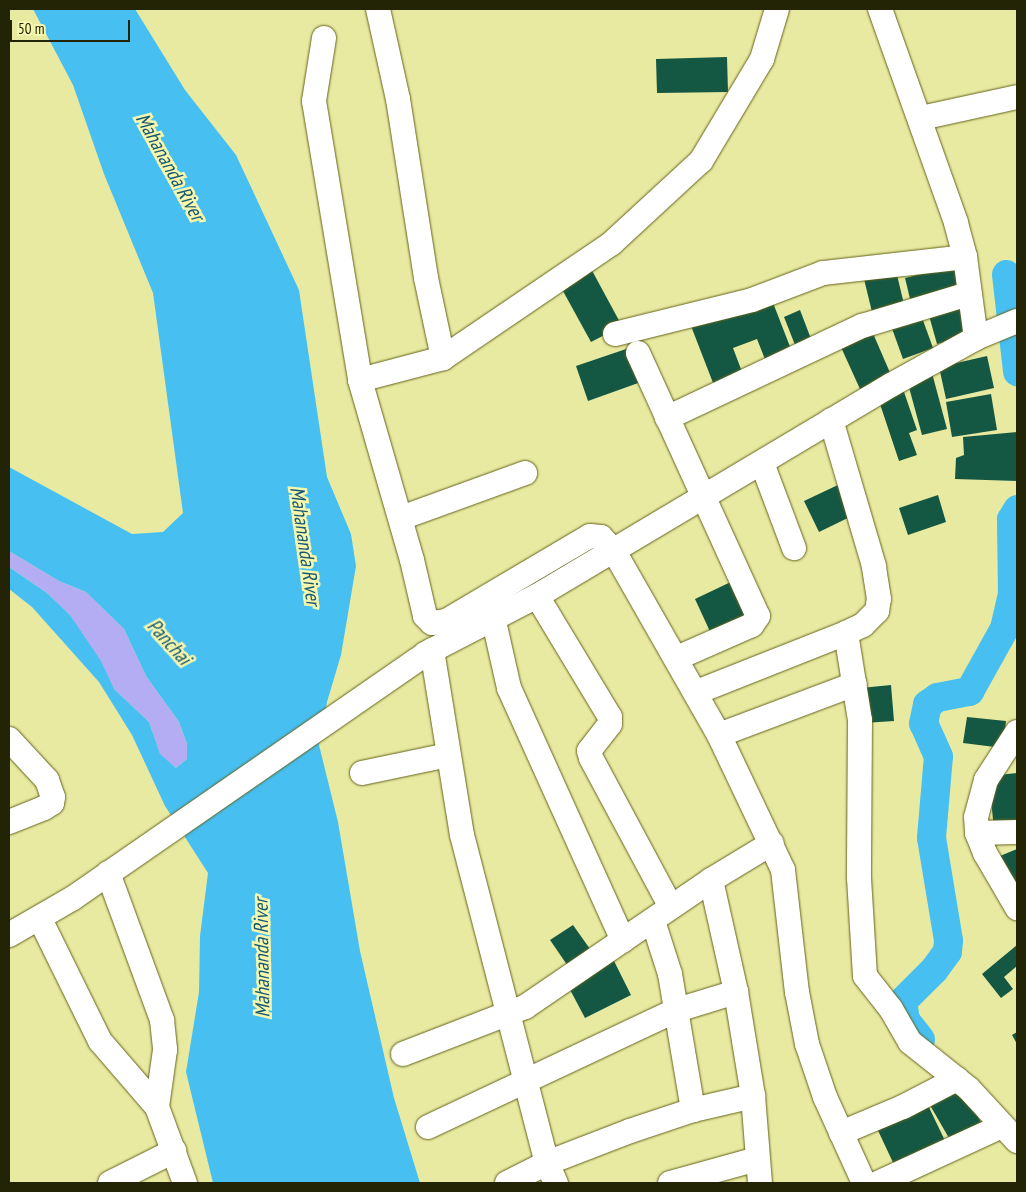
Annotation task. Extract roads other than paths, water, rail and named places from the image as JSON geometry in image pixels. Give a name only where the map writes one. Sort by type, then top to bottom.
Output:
[{"type":"street","points":[[378,9],[398,100],[426,278],[443,358]]},
{"type":"street","points":[[360,380],[443,358],[612,243],[701,161],[762,60],[777,9]]},
{"type":"street","points":[[880,9],[921,118],[965,257],[976,338]]},
{"type":"street","points":[[324,38],[314,101],[360,380],[401,518],[425,616],[432,623],[446,621],[590,536],[601,537],[614,550],[697,692],[772,843],[786,885],[797,992],[807,1044],[841,1132],[864,1183]]},
{"type":"street","points":[[921,118],[1017,97]]},
{"type":"street","points":[[615,334],[752,300],[824,274],[965,257]]},
{"type":"street","points":[[667,418],[862,326],[969,294]]},
{"type":"street","points":[[9,935],[40,920],[426,654],[537,596],[831,420],[976,338],[1008,324]]},
{"type":"street","points":[[638,353],[758,616],[752,625],[677,658]]},
{"type":"street","points":[[697,692],[846,633],[872,620],[880,599],[874,566],[831,420]]},
{"type":"street","points":[[762,463],[794,548]]},
{"type":"street","points":[[401,518],[525,473]]},
{"type":"street","points":[[537,596],[610,717],[610,724],[589,751],[662,914],[693,1110]]},
{"type":"street","points":[[494,617],[509,688],[624,941]]},
{"type":"street","points":[[846,633],[860,720],[860,887],[865,976],[891,1009],[910,1042],[957,1079],[1010,1134],[878,1183]]},
{"type":"street","points":[[426,654],[448,755],[462,836],[525,1081],[551,1173]]},
{"type":"street","points":[[719,735],[855,684]]},
{"type":"street","points":[[1017,732],[986,780],[976,817],[977,833],[995,874],[1017,908]]},
{"type":"street","points":[[9,739],[46,780],[54,797],[52,803],[44,808],[9,822]]},
{"type":"street","points":[[362,773],[448,755]]},
{"type":"street","points":[[977,833],[1017,832]]},
{"type":"street","points":[[403,1054],[525,1007],[711,880],[772,843]]},
{"type":"street","points":[[108,873],[162,1020],[165,1050],[157,1107]]},
{"type":"street","points":[[711,880],[736,992],[753,1096],[760,1183]]},
{"type":"street","points":[[40,920],[100,1041],[157,1107],[184,1183]]},
{"type":"street","points":[[428,1127],[677,1010],[736,992]]},
{"type":"street","points":[[841,1132],[903,1108],[957,1079]]},
{"type":"street","points":[[507,1183],[551,1173],[693,1110],[753,1096]]},
{"type":"street","points":[[110,1183],[174,1151]]},
{"type":"street","points":[[670,1183],[757,1159]]},
{"type":"water","points":[[33,9],[135,9],[185,90],[236,155],[299,290],[327,477],[351,534],[356,566],[341,655],[327,702],[319,745],[338,822],[360,951],[394,1098],[420,1183],[213,1183],[186,1072],[199,992],[200,936],[208,873],[165,806],[132,735],[99,682],[32,607],[9,589],[9,567],[47,593],[70,615],[101,661],[114,689],[149,722],[160,754],[176,768],[187,759],[187,744],[179,722],[146,676],[124,629],[86,592],[59,581],[9,551],[9,467],[132,534],[163,532],[183,513],[153,293],[104,174],[73,85]]},
{"type":"waterway","points":[[1006,274],[1017,371]]},
{"type":"waterway","points":[[920,1039],[905,1020],[902,1001],[934,969],[947,951],[948,940],[931,837],[938,756],[923,723],[927,704],[937,697],[969,691],[1004,628],[1012,594],[1011,519],[1017,509]]},
{"type":"water label","name":"Mahananda River","points":[[170,167]]},
{"type":"water label","name":"Mahananda River","points":[[305,546]]},
{"type":"water label","name":"Panchai","points":[[169,642]]},
{"type":"water label","name":"Mahananda River","points":[[262,958]]}]
